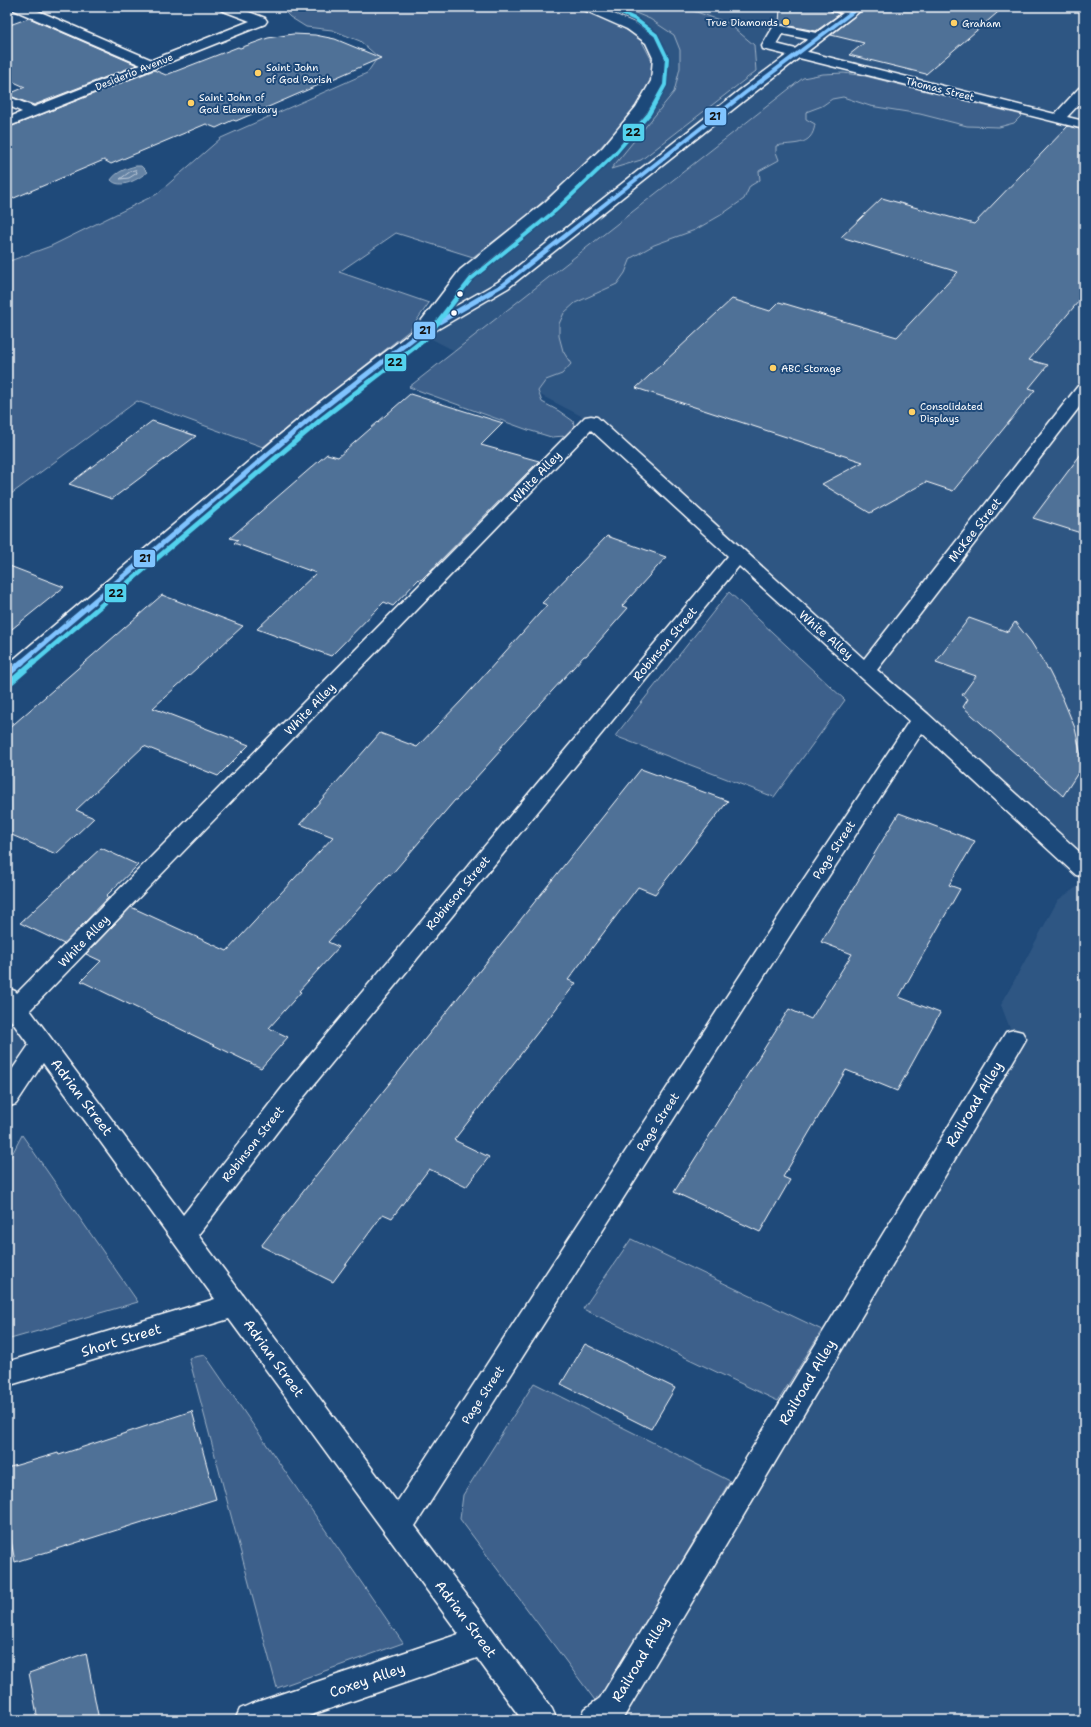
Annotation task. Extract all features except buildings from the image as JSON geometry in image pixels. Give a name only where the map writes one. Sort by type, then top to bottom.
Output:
[{"type":"street","points":[[18,7],[153,65]]},
{"type":"street","name":"Desiderio Avenue","points":[[7,123],[261,21],[225,7]]},
{"type":"street","points":[[420,333],[465,273],[550,204],[608,150],[642,109],[658,81],[659,58],[651,41],[631,26],[588,7]]},
{"type":"street","points":[[835,7],[856,9]]},
{"type":"street","points":[[7,675],[312,417],[420,333],[503,286],[796,53],[856,9]]},
{"type":"street","name":"Thomas Street","points":[[817,37],[778,29],[768,46],[1084,125]]},
{"type":"street","points":[[1057,119],[1084,91]]},
{"type":"street","points":[[7,100],[33,112]]},
{"type":"street","name":"McKee Street","points":[[866,670],[1084,390]]},
{"type":"street","name":"White Alley","points":[[12,1003],[591,421],[921,719],[1084,869]]},
{"type":"street","name":"Robinson Street","points":[[183,1235],[294,1091],[738,555]]},
{"type":"street","name":"Page Street","points":[[398,1527],[778,935],[921,719]]},
{"type":"street","name":"Adrian Street","points":[[12,1003],[541,1720]]},
{"type":"street","name":"Railroad Alley","points":[[596,1720],[610,1709],[1014,1039]]},
{"type":"street","points":[[7,1097],[42,1044]]},
{"type":"street","name":"Short Street","points":[[7,1374],[235,1306]]},
{"type":"street","name":"Coxey Alley","points":[[251,1720],[483,1641]]},
{"type":"shaded area","points":[[280,7],[586,7],[640,38],[657,70],[634,111],[581,168],[523,219],[473,257],[396,233],[339,272],[429,303],[410,330],[263,447],[137,401],[7,497],[7,262],[51,246],[157,194],[221,138],[367,73],[378,57],[360,41],[332,30],[306,27],[290,17]]},
{"type":"shaded area","points":[[588,7],[1084,7],[1084,869],[591,421],[420,333],[465,273],[608,150],[657,81],[651,41]]},
{"type":"shaded area","points":[[621,7],[685,8],[728,23],[754,45],[756,71],[641,160],[611,169],[674,92],[680,68],[680,50],[674,35],[650,19]]},
{"type":"shaded area","points":[[844,73],[865,76],[1022,115],[1014,123],[999,127],[967,126],[920,114],[870,106],[843,97],[832,99],[822,106],[806,112],[806,119],[815,124],[810,137],[801,142],[776,146],[776,152],[779,160],[759,171],[760,180],[750,186],[744,199],[721,215],[695,230],[654,245],[631,258],[625,273],[617,284],[575,303],[564,313],[559,324],[559,336],[563,351],[571,364],[562,374],[546,380],[538,391],[542,402],[559,411],[573,421],[575,430],[566,436],[551,437],[528,430],[409,387],[803,78],[823,74]]},
{"type":"shaded area","points":[[729,592],[845,700],[774,797],[615,736]]},
{"type":"shaded area","points":[[1084,882],[1084,1720],[596,1720],[1014,1039],[1001,1005],[1058,900]]},
{"type":"shaded area","points":[[7,997],[42,1045],[7,1097]]},
{"type":"shaded area","points":[[22,1135],[138,1302],[7,1340],[7,1164]]},
{"type":"shaded area","points":[[631,1239],[822,1330],[778,1401],[583,1309]]},
{"type":"shaded area","points":[[205,1355],[403,1643],[277,1688],[189,1358]]},
{"type":"shaded area","points":[[534,1383],[730,1481],[597,1703],[460,1519],[463,1495]]},
{"type":"water","points":[[136,166],[141,166],[147,172],[139,178],[124,184],[115,183],[111,180],[122,171]]},
{"type":"transit line","name":"22","points":[[12,681],[323,418],[425,339],[471,279],[555,211],[614,155],[649,114],[665,85],[667,58],[656,35],[635,19],[608,7]]},
{"type":"transit line","name":"21","points":[[7,675],[318,412],[420,333],[503,285],[745,93],[859,7]]},
{"type":"place","name":"True Diamonds","points":[[786,22]]},
{"type":"place","name":"Graham","points":[[954,23]]},
{"type":"place","name":"Saint John of God Parish","points":[[258,73]]},
{"type":"place","name":"Saint John of God Elementary","points":[[191,103]]},
{"type":"place","name":"ABC Storage","points":[[773,368]]},
{"type":"place","name":"Consolidated Displays","points":[[912,412]]}]
